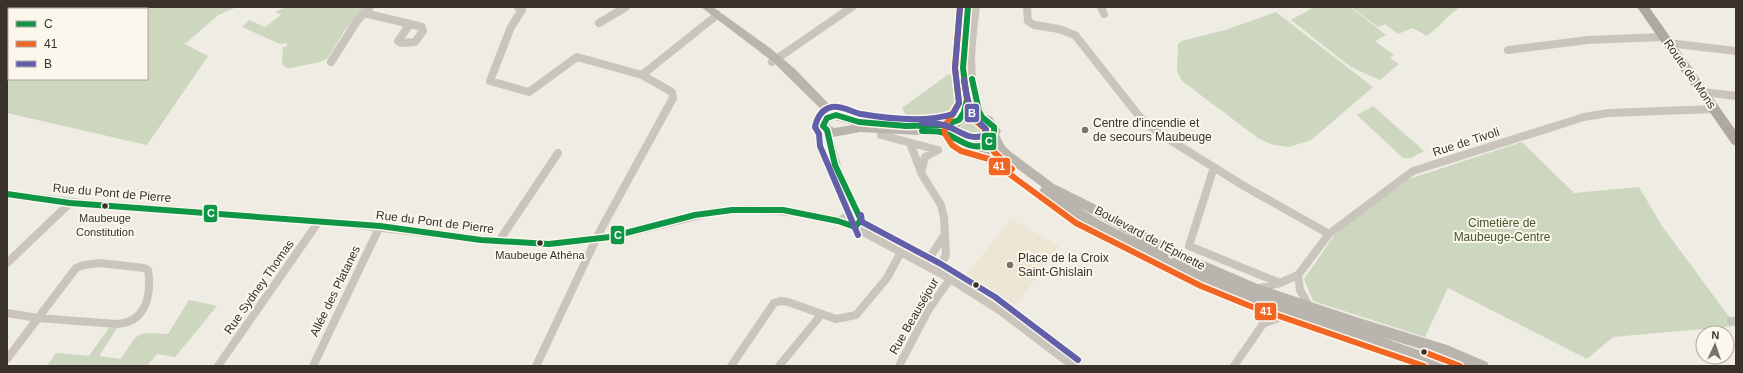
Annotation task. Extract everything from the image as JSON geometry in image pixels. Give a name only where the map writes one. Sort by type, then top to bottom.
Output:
[{"type":"main road","name":"Route de Mons","points":[[1643,7],[1736,141]]},
{"type":"street","points":[[331,62],[345,37],[370,7]]},
{"type":"street","points":[[599,22],[626,7]]},
{"type":"street","points":[[706,7],[751,41],[775,61],[822,106],[836,115],[836,127],[830,151],[858,223]]},
{"type":"street","points":[[775,61],[852,7]]},
{"type":"street","points":[[955,137],[953,127],[967,106],[963,68],[968,7]]},
{"type":"street","points":[[775,61],[836,127],[940,132],[955,137],[965,145],[980,146],[991,140],[994,136],[994,127],[991,122],[982,116],[976,105],[972,78],[976,7]]},
{"type":"street","points":[[1027,7],[1028,21],[1034,25],[1059,29],[1075,35],[1091,53],[1139,116],[1157,132],[1329,234]]},
{"type":"street","points":[[522,8],[511,27],[490,81],[529,92],[577,57],[642,75],[672,92],[673,98],[600,231],[598,239],[536,366]]},
{"type":"street","points":[[364,13],[410,24]]},
{"type":"street","points":[[642,75],[717,15]]},
{"type":"street","points":[[1508,50],[1588,40],[1666,40],[1736,51]]},
{"type":"street","points":[[1703,92],[1736,96]]},
{"type":"street","name":"Rue de Tivoli","points":[[1298,275],[1329,234],[1350,216],[1413,172],[1584,117],[1608,113],[1715,109]]},
{"type":"street","points":[[836,127],[939,125],[958,120],[968,115],[982,116]]},
{"type":"street","points":[[881,135],[938,150],[925,157],[922,161],[921,172]]},
{"type":"street","name":"Boulevard de l'Épinette","points":[[994,136],[1000,148],[1007,155],[1050,187],[1104,214],[1172,253],[1254,294]]},
{"type":"street","points":[[910,143],[921,172],[941,205],[944,217],[946,255],[938,271]]},
{"type":"street","name":"Boulevard de l'Épinette","points":[[980,146],[993,152],[1075,212],[1095,224],[1204,279],[1304,311],[1448,366]]},
{"type":"street","points":[[499,241],[558,153]]},
{"type":"street","points":[[1214,167],[1189,246],[1280,284]]},
{"type":"street","name":"Rue du Pont de Pierre","points":[[7,194],[70,203],[380,226],[499,241],[549,244],[622,235],[695,215],[732,210],[782,210],[838,221],[858,223],[865,232],[938,271],[991,304],[1073,366]]},
{"type":"street","points":[[7,263],[70,203]]},
{"type":"street","points":[[838,221],[853,210]]},
{"type":"street","name":"Rue Sydney Thomas","points":[[218,366],[319,221]]},
{"type":"street","name":"Allée des Platanes","points":[[313,366],[380,226]]},
{"type":"street","points":[[925,265],[945,234]]},
{"type":"street","points":[[731,366],[774,303],[781,301],[788,302],[836,320],[856,315],[887,278],[902,252]]},
{"type":"street","points":[[7,313],[37,318],[79,323],[128,322],[136,318],[150,296],[148,270],[144,268],[106,265],[82,265],[71,273],[37,318],[7,359]]},
{"type":"street","points":[[1234,366],[1263,324],[1280,317],[1304,311],[1298,275],[1254,294],[1263,324]]},
{"type":"street","name":"Rue Beauséjour","points":[[899,366],[929,309],[950,279]]},
{"type":"street","name":"Boulevard de l'Épinette","points":[[1304,311],[1447,351],[1482,366]]},
{"type":"street","points":[[779,366],[821,315]]},
{"type":"green space","points":[[237,7],[218,15],[185,44],[208,56],[147,145],[7,113],[7,14],[8,80],[148,80],[148,8],[124,8]]},
{"type":"green space","points":[[287,7],[365,7],[345,30],[328,58],[320,62],[286,68],[282,64],[283,47],[286,47],[287,43],[280,44],[242,27],[249,20],[265,27],[281,15],[275,12]]},
{"type":"green space","points":[[1314,7],[1350,7],[1386,35],[1375,41],[1394,55],[1390,58],[1399,64],[1380,80],[1351,67],[1291,20]]},
{"type":"green space","points":[[1351,7],[1460,7],[1427,36],[1413,28],[1398,34],[1385,24],[1378,27]]},
{"type":"green space","points":[[1276,12],[1373,87],[1311,140],[1289,147],[1273,145],[1258,138],[1182,81],[1177,71],[1178,44],[1182,41],[1225,30]]},
{"type":"green space","points":[[949,74],[957,81],[960,99],[959,109],[944,119],[930,122],[917,121],[909,118],[902,108]]},
{"type":"green space","points":[[1373,106],[1424,151],[1411,158],[1403,158],[1357,115]]},
{"type":"green space","points":[[969,120],[978,121],[983,124],[987,132],[984,138],[973,141],[961,136],[960,127]]},
{"type":"green space","name":"Cimetière de Maubeuge-Centre","points":[[1522,142],[1574,193],[1639,187],[1662,226],[1736,326],[1695,325],[1695,330],[1613,337],[1587,359],[1448,288],[1425,337],[1313,301],[1304,279],[1336,233],[1409,179]]},
{"type":"green space","points":[[189,300],[217,306],[175,357],[157,354],[147,366],[47,366],[56,353],[89,356],[109,328],[117,328],[99,356],[121,359],[131,343],[138,336],[149,333],[168,334]]},
{"type":"shaded area","name":"Place de la Croix Saint-Ghislain","points":[[1011,219],[1059,246],[1008,316],[959,284]]},
{"type":"transit line","name":"41","points":[[960,7],[955,68],[959,103],[945,126],[945,134],[952,145],[961,151],[980,155],[989,159],[1076,223],[1201,286],[1250,306],[1424,366]]},
{"type":"transit line","name":"B","points":[[858,235],[820,146],[819,134],[815,127],[817,120],[820,114],[832,107],[843,108],[857,113],[894,117],[935,118],[953,114],[959,103],[955,68],[960,7]]},
{"type":"transit line","name":"C","points":[[7,194],[70,203],[380,226],[481,240],[549,244],[610,237],[695,215],[732,210],[783,210],[838,221],[855,227],[861,220],[835,165],[831,154],[827,130],[823,126],[824,122],[833,115],[843,116],[859,122],[880,125],[933,126],[953,123],[959,120],[967,105],[963,68],[968,7]]},
{"type":"transit line","name":"C","points":[[922,131],[941,132],[972,146],[984,145],[991,140],[994,135],[994,127],[982,117],[979,111],[972,79]]},
{"type":"transit line","name":"41","points":[[964,80],[969,108],[976,121],[986,130],[988,142],[994,152],[1012,169]]},
{"type":"transit line","name":"B","points":[[922,123],[936,123],[944,125],[964,135],[975,138],[985,135],[986,129],[975,118],[969,108],[964,80]]},
{"type":"transit line","name":"B","points":[[861,215],[862,222],[941,264],[995,297],[1078,360]]},
{"type":"transit line","name":"41","points":[[1424,352],[1460,366]]},
{"type":"place","name":"Centre d'incendie et de secours Maubeuge","points":[[1085,130]]},
{"type":"place","name":"Maubeuge Constitution","points":[[105,206]]},
{"type":"place","name":"Maubeuge Athéna","points":[[540,243]]},
{"type":"place","name":"Place de la Croix Saint-Ghislain","points":[[1010,265]]}]
